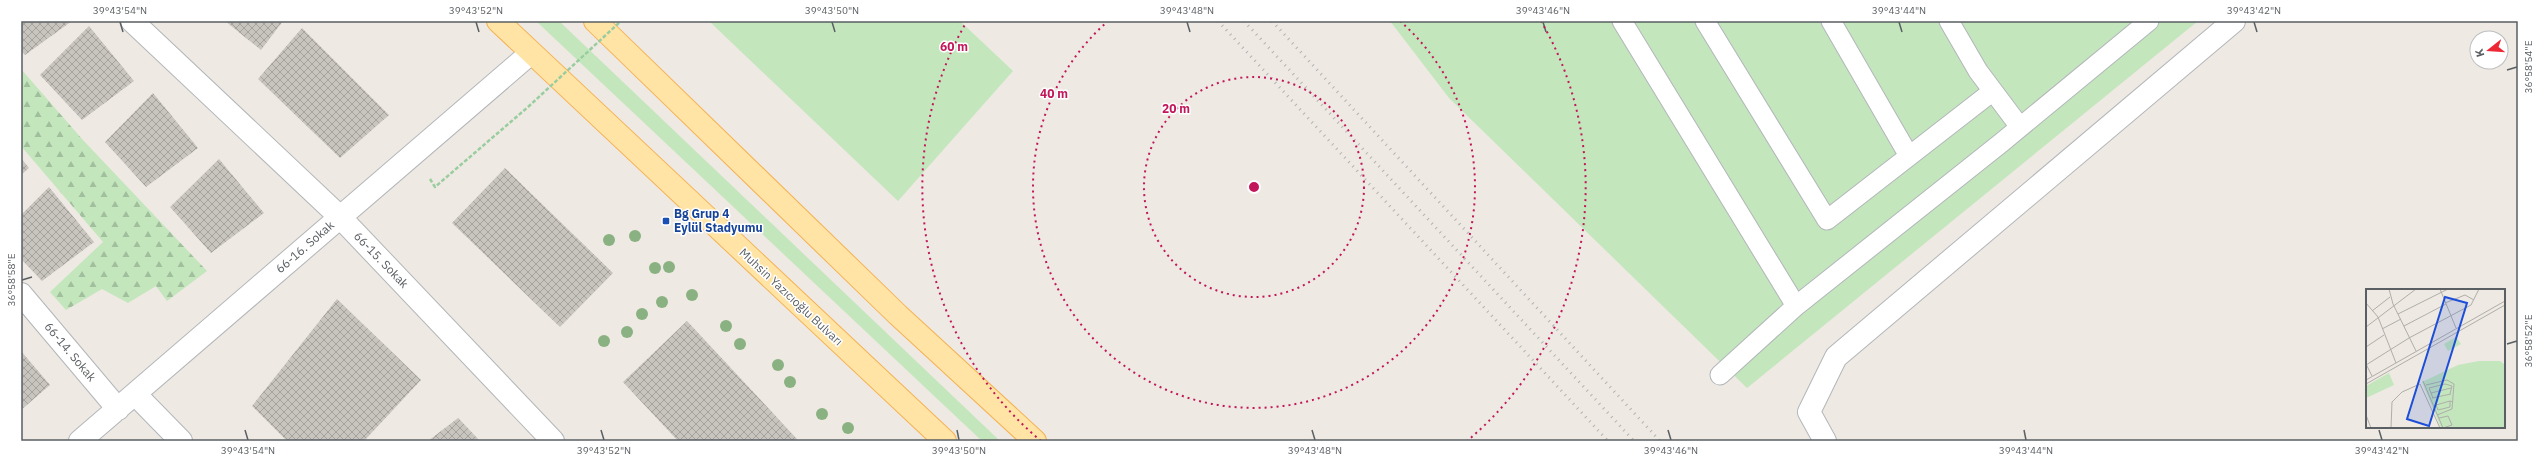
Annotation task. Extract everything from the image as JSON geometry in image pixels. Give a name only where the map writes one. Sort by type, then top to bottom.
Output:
[{"type":"main road","name":"Muhsin Yazıcıoğlu Bulvarı","points":[[498,21],[945,441]]},
{"type":"main road","points":[[595,21],[898,315],[1034,441]]},
{"type":"street","name":"66-15. Sokak","points":[[132,21],[340,217],[553,441]]},
{"type":"street","points":[[1825,441],[1809,412],[1836,357],[2234,21]]},
{"type":"street","name":"66-16. Sokak","points":[[80,441],[531,53]]},
{"type":"street","name":"66-14. Sokak","points":[[21,294],[118,409]]},
{"type":"street","points":[[135,394],[181,441]]},
{"type":"lane","points":[[1622,21],[1796,306]]},
{"type":"lane","points":[[1705,21],[1827,220],[1993,91]]},
{"type":"lane","points":[[1831,21],[1909,156]]},
{"type":"lane","points":[[1949,21],[1978,71],[2020,127]]},
{"type":"lane","points":[[1720,375],[1796,306],[2150,21]]},
{"type":"path","points":[[411,156],[435,186],[528,107],[621,21]]},
{"type":"green space","points":[[536,21],[559,21],[1000,441],[982,441]]},
{"type":"green space","points":[[709,21],[960,21],[1013,71],[898,201]]},
{"type":"green space","points":[[1390,21],[2198,21],[1747,388],[1449,98]]},
{"type":"green space","points":[[21,69],[82,139],[207,271],[167,301],[156,286],[128,303],[102,289],[66,310],[50,292],[103,242],[21,146]]},
{"type":"building","points":[[21,21],[72,21],[25,55],[21,51]]},
{"type":"building","points":[[225,21],[283,21],[261,50]]},
{"type":"building","points":[[89,26],[134,81],[82,120],[40,75]]},
{"type":"building","points":[[302,28],[389,115],[340,158],[258,79]]},
{"type":"building","points":[[153,93],[198,148],[146,187],[105,142]]},
{"type":"building","points":[[21,158],[29,168],[21,175]]},
{"type":"building","points":[[219,159],[264,213],[211,253],[170,207]]},
{"type":"building","points":[[505,168],[613,273],[560,327],[452,223]]},
{"type":"building","points":[[49,187],[94,242],[42,281],[21,259],[21,215]]},
{"type":"building","points":[[337,299],[421,380],[364,441],[287,441],[252,406]]},
{"type":"building","points":[[687,321],[797,439],[795,441],[678,441],[623,382]]},
{"type":"building","points":[[21,351],[50,385],[21,410]]},
{"type":"building","points":[[458,418],[480,441],[428,441]]},
{"type":"railway","points":[[1218,21],[1608,441]]},
{"type":"railway","points":[[1244,21],[1634,441]]},
{"type":"railway","points":[[1272,21],[1660,441]]},
{"type":"place","name":"Bg Grup 4 Eylül Stadyumu","points":[[666,221]]}]
